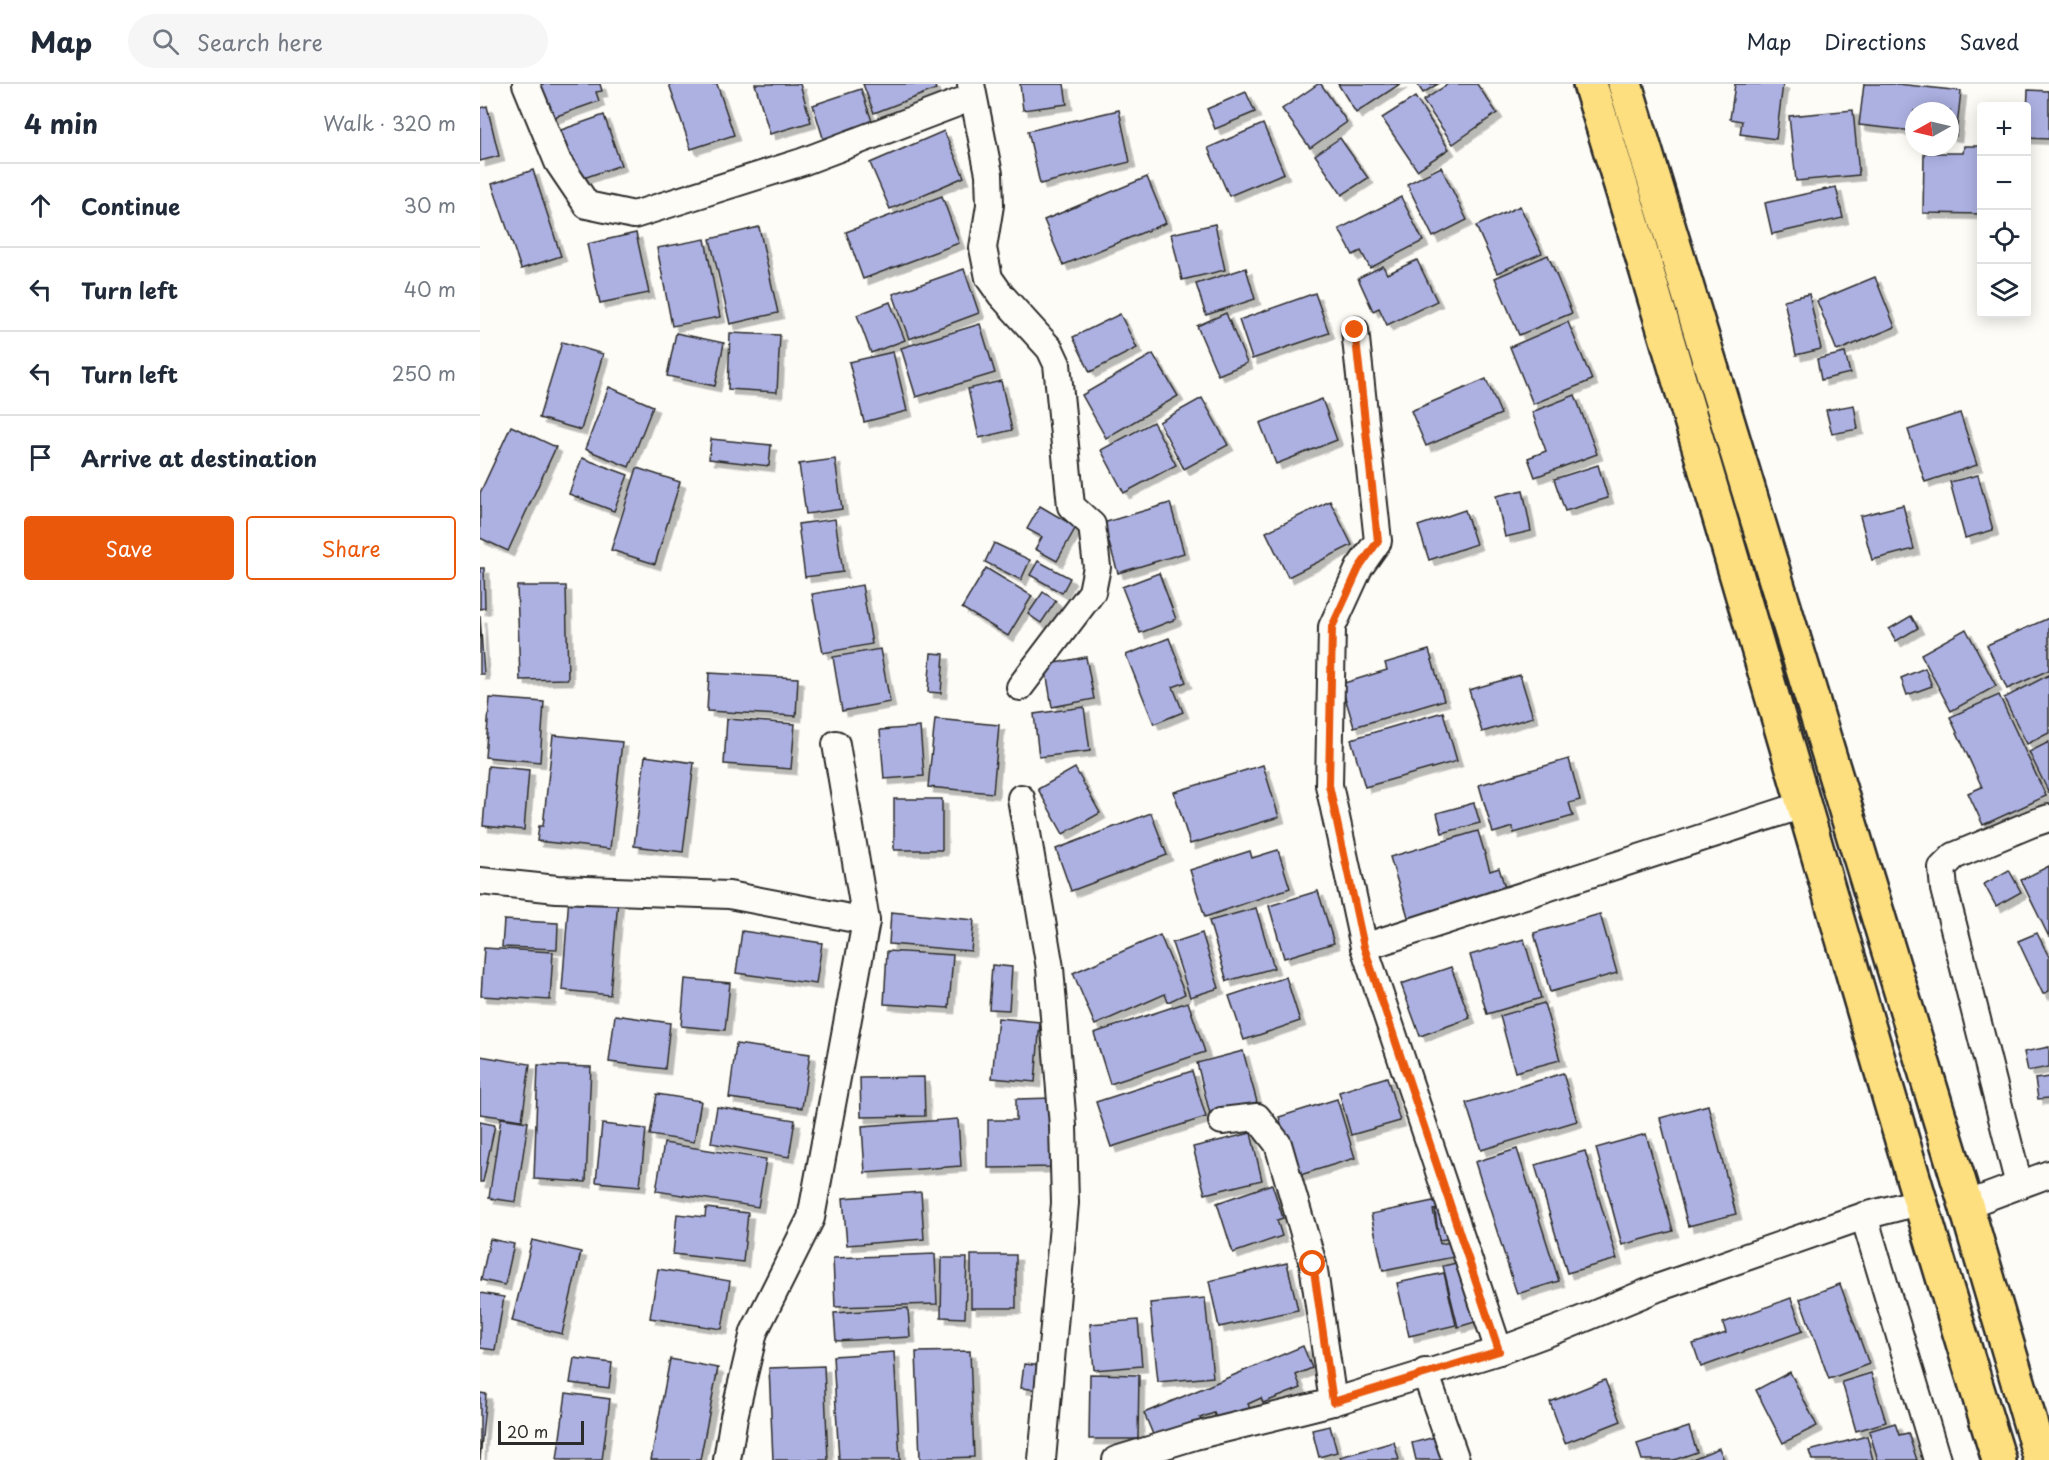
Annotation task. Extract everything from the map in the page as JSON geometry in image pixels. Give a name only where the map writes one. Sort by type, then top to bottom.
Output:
[{"type":"highway","points":[[1590,84],[1652,287],[1919,1203],[1999,1460]]},
{"type":"highway","points":[[1625,84],[1966,1204],[2041,1460]]},
{"type":"street","points":[[526,84],[558,162],[586,205],[634,215],[802,162],[972,90],[989,174],[990,205],[983,248],[989,278],[1001,295],[1050,349],[1057,364],[1071,506],[1092,525],[1097,567],[1092,592],[1020,687]]},
{"type":"street","points":[[1355,330],[1378,541],[1359,568],[1332,627],[1329,785],[1364,947],[1499,1351]]},
{"type":"street","points":[[727,1460],[734,1417],[754,1332],[811,1218],[866,921],[836,744]]},
{"type":"street","points":[[1021,798],[1050,968],[1063,1126],[1065,1203],[1042,1460]]},
{"type":"street","points":[[1364,947],[1803,805]]},
{"type":"street","points":[[2019,1185],[1944,889],[1942,868],[1954,856],[2049,818]]},
{"type":"street","points":[[480,881],[557,889],[729,895],[866,921]]},
{"type":"street","points":[[1222,1121],[1257,1117],[1278,1144],[1313,1264],[1333,1402]]},
{"type":"street","points":[[1966,1204],[2049,1174]]},
{"type":"street","points":[[1116,1460],[1195,1436],[1333,1402],[1499,1351],[1660,1287],[1864,1216],[1919,1203]]},
{"type":"street","points":[[1864,1216],[1937,1460]]},
{"type":"street","points":[[1425,1372],[1456,1460]]},
{"type":"building","points":[[532,84],[600,84],[602,91],[596,92],[599,101],[551,118]]},
{"type":"building","points":[[669,84],[717,84],[734,135],[691,149]]},
{"type":"building","points":[[755,84],[800,84],[811,122],[770,134]]},
{"type":"building","points":[[863,84],[934,84],[936,89],[874,113]]},
{"type":"building","points":[[1020,84],[1064,84],[1067,104],[1023,110]]},
{"type":"building","points":[[1321,84],[1347,122],[1310,148],[1282,109]]},
{"type":"building","points":[[1338,84],[1400,84],[1356,113]]},
{"type":"building","points":[[1417,84],[1438,84],[1423,93]]},
{"type":"building","points":[[1448,84],[1477,84],[1497,113],[1453,144],[1423,101]]},
{"type":"building","points":[[1735,84],[1783,84],[1776,139],[1740,134],[1742,121],[1730,119]]},
{"type":"building","points":[[1864,84],[1898,84],[1961,91],[1959,109],[1959,102],[1905,102],[1905,130],[1859,125]]},
{"type":"building","points":[[861,89],[873,124],[824,141],[813,105]]},
{"type":"building","points":[[2028,90],[2049,91],[2049,139],[2031,138],[2031,102],[2028,102]]},
{"type":"building","points":[[1246,92],[1255,112],[1215,129],[1207,109]]},
{"type":"building","points":[[1415,97],[1449,149],[1417,170],[1382,118]]},
{"type":"building","points":[[487,106],[499,156],[480,161],[480,108]]},
{"type":"building","points":[[1119,110],[1130,162],[1040,184],[1028,131]]},
{"type":"building","points":[[1853,110],[1859,175],[1796,181],[1789,116]]},
{"type":"building","points":[[604,115],[621,165],[578,180],[561,130]]},
{"type":"building","points":[[1263,124],[1284,173],[1229,196],[1208,148]]},
{"type":"building","points":[[944,131],[964,177],[890,209],[870,163]]},
{"type":"building","points":[[1340,138],[1368,178],[1342,195],[1315,155]]},
{"type":"building","points":[[1964,146],[1977,146],[1977,214],[1923,213],[1924,156],[1959,156],[1959,153],[1963,153]]},
{"type":"building","points":[[1441,167],[1467,220],[1433,237],[1407,184]]},
{"type":"building","points":[[533,170],[561,256],[521,269],[492,184]]},
{"type":"building","points":[[1147,177],[1166,223],[1063,265],[1044,220]]},
{"type":"building","points":[[1836,187],[1843,218],[1772,234],[1765,203]]},
{"type":"building","points":[[942,196],[959,243],[863,279],[846,232]]},
{"type":"building","points":[[1401,197],[1423,241],[1370,268],[1361,251],[1353,255],[1339,229]]},
{"type":"building","points":[[1520,206],[1542,253],[1497,273],[1476,226]]},
{"type":"building","points":[[1215,224],[1225,270],[1182,280],[1171,234]]},
{"type":"building","points":[[759,227],[778,313],[730,324],[710,239]]},
{"type":"building","points":[[636,233],[649,293],[600,303],[587,244]]},
{"type":"building","points":[[705,239],[720,317],[672,326],[657,248]]},
{"type":"building","points":[[1548,255],[1572,313],[1519,335],[1495,278]]},
{"type":"building","points":[[1417,260],[1437,301],[1387,325],[1379,308],[1373,311],[1358,278],[1383,266],[1387,274]]},
{"type":"building","points":[[1246,268],[1255,299],[1206,315],[1196,284]]},
{"type":"building","points":[[964,269],[979,313],[909,339],[893,294]]},
{"type":"building","points":[[1875,277],[1895,327],[1837,351],[1817,301]]},
{"type":"building","points":[[1315,293],[1329,333],[1252,359],[1239,320]]},
{"type":"building","points":[[1809,294],[1821,349],[1796,355],[1784,300]]},
{"type":"building","points":[[890,302],[905,340],[871,353],[857,315]]},
{"type":"building","points":[[1226,313],[1247,363],[1218,375],[1197,326]]},
{"type":"building","points":[[1120,314],[1137,348],[1090,372],[1073,337]]},
{"type":"building","points":[[1568,322],[1592,380],[1533,404],[1510,347]]},
{"type":"building","points":[[980,324],[995,373],[916,397],[901,348]]},
{"type":"building","points":[[676,333],[724,343],[715,386],[667,376]]},
{"type":"building","points":[[730,333],[780,335],[777,392],[728,389]]},
{"type":"building","points":[[562,342],[603,354],[581,430],[539,418]]},
{"type":"building","points":[[893,352],[907,411],[864,422],[849,362]]},
{"type":"building","points":[[1845,353],[1850,373],[1821,380],[1817,359]]},
{"type":"building","points":[[1153,354],[1178,396],[1106,438],[1082,395]]},
{"type":"building","points":[[1486,379],[1501,414],[1426,446],[1411,411]]},
{"type":"building","points":[[1001,381],[1012,430],[979,438],[968,389]]},
{"type":"building","points":[[609,387],[653,406],[629,467],[585,449]]},
{"type":"building","points":[[1575,395],[1597,454],[1535,477],[1528,458],[1546,451],[1532,412]]},
{"type":"building","points":[[1202,398],[1228,445],[1184,469],[1159,422]]},
{"type":"building","points":[[1322,399],[1337,440],[1276,464],[1260,423]]},
{"type":"building","points":[[1854,405],[1858,429],[1832,434],[1826,410]]},
{"type":"building","points":[[1960,413],[1977,465],[1925,482],[1908,430]]},
{"type":"building","points":[[1153,422],[1176,465],[1124,493],[1101,450]]},
{"type":"building","points":[[511,426],[556,447],[508,551],[480,538],[480,493]]},
{"type":"building","points":[[711,439],[771,445],[769,466],[709,459]]},
{"type":"building","points":[[582,458],[628,475],[614,511],[569,494]]},
{"type":"building","points":[[835,459],[842,509],[806,514],[799,464]]},
{"type":"building","points":[[1598,465],[1608,498],[1565,511],[1554,479]]},
{"type":"building","points":[[637,468],[680,482],[655,564],[611,550]]},
{"type":"building","points":[[1978,475],[1993,530],[1965,538],[1950,482]]},
{"type":"building","points":[[1523,490],[1531,531],[1505,537],[1496,496]]},
{"type":"building","points":[[1330,501],[1352,545],[1288,577],[1266,532]]},
{"type":"building","points":[[1170,503],[1184,553],[1118,573],[1103,523]]},
{"type":"building","points":[[1903,505],[1914,549],[1872,560],[1860,516]]},
{"type":"building","points":[[1040,506],[1076,527],[1057,561],[1035,549],[1042,537],[1027,529]]},
{"type":"building","points":[[1465,510],[1476,544],[1429,560],[1418,526]]},
{"type":"building","points":[[835,519],[843,572],[805,577],[798,524]]},
{"type":"building","points":[[994,543],[1030,560],[1021,580],[985,562]]},
{"type":"building","points":[[1038,561],[1070,578],[1062,593],[1030,575]]},
{"type":"building","points":[[480,568],[484,568],[485,608],[480,609]]},
{"type":"building","points":[[986,568],[1032,596],[1008,636],[962,608]]},
{"type":"building","points":[[1159,573],[1176,619],[1140,633],[1122,587]]},
{"type":"building","points":[[862,585],[872,644],[823,653],[812,594]]},
{"type":"building","points":[[517,586],[566,586],[568,679],[520,680]]},
{"type":"building","points":[[1043,592],[1056,601],[1041,623],[1028,614]]},
{"type":"building","points":[[480,616],[484,674],[480,674]]},
{"type":"building","points":[[1911,616],[1918,628],[1896,641],[1889,629]]},
{"type":"building","points":[[2049,618],[2049,670],[2007,689],[1987,645]]},
{"type":"building","points":[[1966,629],[1996,686],[1951,711],[1921,654]]},
{"type":"building","points":[[1169,638],[1186,682],[1173,687],[1183,712],[1154,724],[1126,655]]},
{"type":"building","points":[[880,649],[890,702],[842,711],[833,657]]},
{"type":"building","points":[[1429,650],[1444,700],[1354,727],[1341,684],[1387,670],[1385,663]]},
{"type":"building","points":[[931,653],[944,654],[941,693],[928,692]]},
{"type":"building","points":[[1086,657],[1094,699],[1052,707],[1045,665]]},
{"type":"building","points":[[1925,668],[1932,686],[1907,695],[1901,678]]},
{"type":"building","points":[[709,673],[798,678],[796,716],[707,711]]},
{"type":"building","points":[[1520,675],[1533,717],[1482,732],[1469,690]]},
{"type":"building","points":[[2049,675],[2049,733],[2027,744],[2004,698]]},
{"type":"building","points":[[1999,695],[2046,796],[1983,825],[1968,793],[1982,787],[1950,717]]},
{"type":"building","points":[[490,698],[544,702],[540,762],[485,757]]},
{"type":"building","points":[[1084,707],[1090,751],[1039,757],[1034,714]]},
{"type":"building","points":[[1443,712],[1457,761],[1365,787],[1351,739]]},
{"type":"building","points":[[727,719],[795,724],[791,769],[724,764]]},
{"type":"building","points":[[935,719],[999,725],[993,793],[928,787]]},
{"type":"building","points":[[920,727],[924,776],[884,779],[880,730]]},
{"type":"building","points":[[553,735],[622,742],[610,849],[537,841],[539,826],[543,826]]},
{"type":"building","points":[[2049,742],[2049,793],[2029,752]]},
{"type":"building","points":[[645,756],[694,763],[683,852],[634,846]]},
{"type":"building","points":[[1569,759],[1580,800],[1569,803],[1573,816],[1514,833],[1513,827],[1493,833],[1479,785]]},
{"type":"building","points":[[1263,765],[1279,817],[1190,844],[1174,792]]},
{"type":"building","points":[[488,766],[529,770],[524,830],[483,826]]},
{"type":"building","points":[[1075,768],[1100,813],[1063,834],[1038,789]]},
{"type":"building","points":[[894,799],[942,799],[942,850],[894,850]]},
{"type":"building","points":[[1474,803],[1480,823],[1442,833],[1437,813]]},
{"type":"building","points":[[1151,813],[1167,855],[1071,891],[1056,849]]},
{"type":"building","points":[[1478,831],[1490,871],[1499,868],[1506,891],[1409,920],[1390,857]]},
{"type":"building","points":[[1278,850],[1290,888],[1205,917],[1190,870],[1250,851],[1252,858]]},
{"type":"building","points":[[2049,866],[2049,937],[2021,880]]},
{"type":"building","points":[[2009,870],[2021,892],[1996,906],[1984,884]]},
{"type":"building","points":[[1318,891],[1334,943],[1284,958],[1269,906]]},
{"type":"building","points":[[569,896],[618,900],[610,995],[562,990]]},
{"type":"building","points":[[1256,908],[1274,968],[1227,981],[1209,921]]},
{"type":"building","points":[[891,912],[974,920],[971,951],[889,944]]},
{"type":"building","points":[[1600,914],[1617,973],[1550,992],[1534,933]]},
{"type":"building","points":[[504,920],[558,923],[557,949],[502,947]]},
{"type":"building","points":[[742,931],[822,943],[816,984],[736,973]]},
{"type":"building","points":[[1202,933],[1219,988],[1190,997],[1172,943]]},
{"type":"building","points":[[2037,933],[2049,957],[2049,991],[2043,994],[2018,941]]},
{"type":"building","points":[[1160,935],[1185,994],[1168,1002],[1165,994],[1095,1025],[1073,973]]},
{"type":"building","points":[[1524,939],[1541,998],[1487,1014],[1470,955]]},
{"type":"building","points":[[484,948],[553,952],[550,1000],[481,996]]},
{"type":"building","points":[[887,951],[953,955],[949,1008],[884,1004]]},
{"type":"building","points":[[992,965],[1012,967],[1009,1010],[989,1009]]},
{"type":"building","points":[[1451,967],[1470,1018],[1420,1036],[1401,984]]},
{"type":"building","points":[[1286,977],[1300,1021],[1244,1040],[1229,996]]},
{"type":"building","points":[[685,979],[730,983],[725,1030],[681,1026]]},
{"type":"building","points":[[1188,1002],[1205,1052],[1110,1084],[1094,1033]]},
{"type":"building","points":[[1544,1003],[1560,1060],[1515,1072],[1500,1016]]},
{"type":"building","points":[[615,1015],[670,1023],[665,1069],[609,1062]]},
{"type":"building","points":[[998,1018],[1040,1022],[1035,1082],[992,1078]]},
{"type":"building","points":[[736,1044],[810,1054],[802,1108],[729,1098]]},
{"type":"building","points":[[2049,1047],[2049,1067],[2028,1071],[2024,1052]]},
{"type":"building","points":[[1243,1051],[1257,1102],[1210,1114],[1197,1063]]},
{"type":"building","points":[[480,1056],[530,1064],[522,1120],[480,1114]]},
{"type":"building","points":[[538,1065],[591,1067],[586,1182],[534,1179]]},
{"type":"building","points":[[1192,1071],[1206,1117],[1111,1147],[1096,1102]]},
{"type":"building","points":[[1563,1073],[1577,1121],[1481,1150],[1466,1103]]},
{"type":"building","points":[[924,1077],[925,1116],[861,1117],[860,1078]]},
{"type":"building","points":[[1387,1077],[1400,1121],[1351,1135],[1339,1092]]},
{"type":"building","points":[[2049,1077],[2049,1098],[2038,1099],[2035,1079]]},
{"type":"building","points":[[657,1094],[701,1101],[694,1142],[650,1135]]},
{"type":"building","points":[[1054,1098],[1056,1167],[988,1168],[988,1120],[1016,1120],[1016,1099]]},
{"type":"building","points":[[1337,1099],[1355,1158],[1297,1176],[1279,1117]]},
{"type":"building","points":[[1708,1105],[1736,1214],[1688,1226],[1660,1118]]},
{"type":"building","points":[[717,1107],[795,1120],[789,1157],[711,1143]]},
{"type":"building","points":[[501,1118],[528,1122],[516,1202],[489,1198]]},
{"type":"building","points":[[958,1119],[961,1166],[865,1173],[862,1126]]},
{"type":"building","points":[[480,1122],[495,1125],[483,1182],[480,1182]]},
{"type":"building","points":[[602,1124],[646,1129],[640,1186],[596,1182]]},
{"type":"building","points":[[1251,1133],[1262,1180],[1205,1194],[1193,1147]]},
{"type":"building","points":[[1646,1134],[1673,1231],[1622,1245],[1596,1148]]},
{"type":"building","points":[[664,1143],[766,1159],[758,1207],[656,1191]]},
{"type":"building","points":[[1517,1149],[1559,1281],[1517,1294],[1475,1162]]},
{"type":"building","points":[[1585,1151],[1617,1259],[1567,1273],[1535,1165]]},
{"type":"building","points":[[1272,1184],[1283,1218],[1277,1220],[1282,1236],[1233,1253],[1217,1203]]},
{"type":"building","points":[[921,1192],[924,1239],[847,1245],[843,1198]]},
{"type":"building","points":[[1438,1200],[1440,1209],[1433,1210],[1440,1244],[1451,1242],[1454,1257],[1383,1271],[1371,1214]]},
{"type":"building","points":[[706,1208],[748,1213],[743,1262],[673,1254],[677,1214],[705,1217]]},
{"type":"building","points":[[1448,1208],[1453,1238],[1439,1240],[1435,1210]]},
{"type":"building","points":[[490,1239],[514,1244],[505,1285],[481,1280]]},
{"type":"building","points":[[532,1240],[581,1252],[562,1334],[512,1321]]},
{"type":"building","points":[[935,1254],[937,1304],[835,1307],[833,1258]]},
{"type":"building","points":[[971,1255],[1016,1255],[1016,1308],[971,1308]]},
{"type":"building","points":[[942,1258],[967,1258],[965,1318],[941,1317]]},
{"type":"building","points":[[1461,1262],[1475,1322],[1458,1327],[1443,1266]]},
{"type":"building","points":[[1287,1263],[1298,1310],[1219,1327],[1209,1281]]},
{"type":"building","points":[[658,1269],[730,1281],[722,1329],[650,1318]]},
{"type":"building","points":[[1444,1273],[1456,1325],[1409,1336],[1397,1283]]},
{"type":"building","points":[[1840,1284],[1869,1364],[1829,1379],[1800,1299]]},
{"type":"building","points":[[480,1293],[504,1297],[495,1350],[480,1348]]},
{"type":"building","points":[[1205,1298],[1213,1377],[1158,1382],[1150,1303]]},
{"type":"building","points":[[1791,1298],[1803,1331],[1701,1367],[1693,1344],[1726,1333],[1723,1323]]},
{"type":"building","points":[[908,1308],[910,1337],[836,1341],[834,1313]]},
{"type":"building","points":[[1138,1320],[1142,1366],[1094,1370],[1090,1324]]},
{"type":"building","points":[[1303,1346],[1312,1368],[1296,1375],[1301,1388],[1263,1403],[1261,1398],[1248,1404],[1250,1409],[1218,1422],[1214,1413],[1200,1418],[1203,1425],[1157,1444],[1144,1413]]},
{"type":"building","points":[[970,1351],[974,1457],[920,1459],[916,1352]]},
{"type":"building","points":[[894,1352],[900,1460],[839,1460],[833,1356]]},
{"type":"building","points":[[574,1358],[612,1363],[609,1388],[570,1383]]},
{"type":"building","points":[[670,1359],[718,1368],[700,1460],[651,1460]]},
{"type":"building","points":[[1024,1364],[1043,1366],[1040,1390],[1021,1388]]},
{"type":"building","points":[[824,1366],[828,1460],[773,1460],[769,1368]]},
{"type":"building","points":[[1790,1372],[1817,1426],[1783,1443],[1756,1390]]},
{"type":"building","points":[[1871,1373],[1886,1422],[1856,1431],[1842,1382]]},
{"type":"building","points":[[1090,1374],[1139,1375],[1138,1439],[1089,1439]]},
{"type":"building","points":[[1605,1380],[1621,1421],[1565,1443],[1550,1402]]},
{"type":"building","points":[[480,1393],[486,1394],[480,1460]]},
{"type":"building","points":[[566,1393],[610,1399],[602,1460],[557,1460]]},
{"type":"building","points":[[1895,1423],[1899,1435],[1908,1433],[1917,1460],[1878,1460],[1869,1431]]},
{"type":"building","points":[[1330,1426],[1337,1452],[1319,1457],[1312,1430]]},
{"type":"building","points":[[1689,1427],[1697,1452],[1674,1460],[1642,1460],[1637,1444]]},
{"type":"building","points":[[1443,1435],[1449,1460],[1416,1460],[1412,1443]]},
{"type":"building","points":[[1867,1436],[1873,1460],[1812,1460],[1809,1451]]},
{"type":"building","points":[[1394,1442],[1399,1460],[1341,1460],[1340,1457]]},
{"type":"building","points":[[1719,1448],[1724,1460],[1690,1460]]},
{"type":"route","points":[[1313,1264],[1333,1402],[1499,1351],[1364,947],[1329,785],[1332,627],[1359,568],[1378,541],[1355,330]]}]
